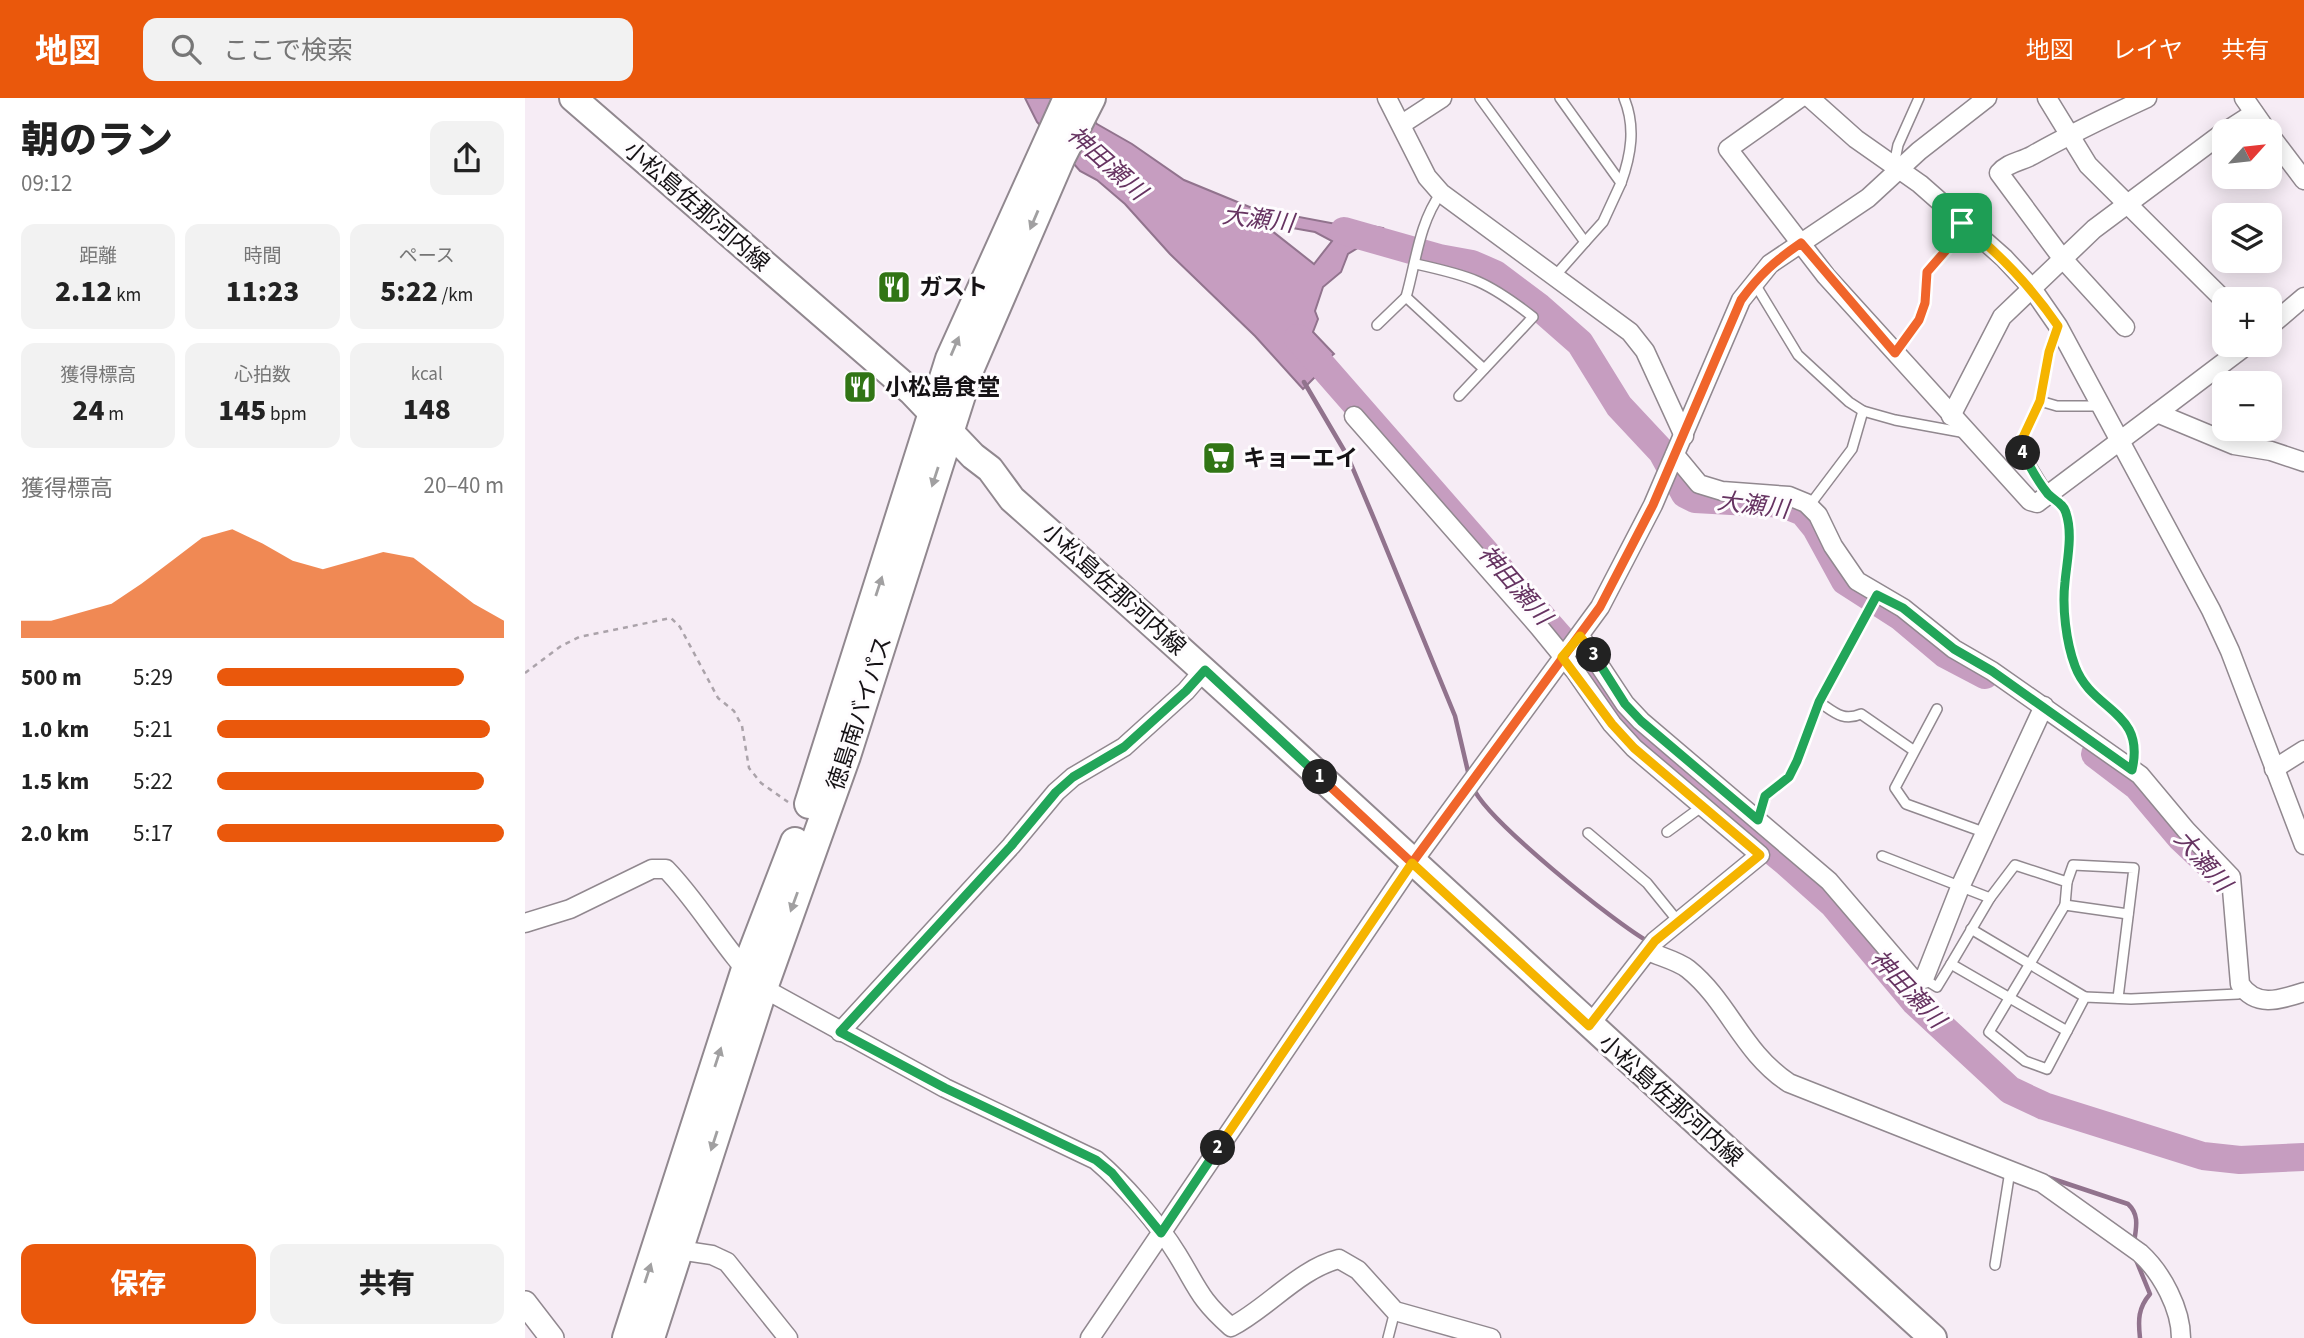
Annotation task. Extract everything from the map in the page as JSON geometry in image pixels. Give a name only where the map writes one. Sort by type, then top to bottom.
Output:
[{"type":"highway","name":"徳島南バイパス","points":[[1054,149],[1068,98]]},
{"type":"highway","name":"徳島南バイパス","points":[[627,1338],[754,980],[846,756],[941,423],[950,359],[1054,149],[1091,98]]},
{"type":"highway","name":"徳島南バイパス","points":[[650,1338],[679,1250],[754,980],[806,814],[941,423]]},
{"type":"main road","name":"小松島佐那河内線","points":[[573,98],[899,380],[990,469],[1012,499],[1205,670],[1589,1026],[1933,1338]]},
{"type":"main road","points":[[525,1303],[552,1338]]},
{"type":"street","points":[[1387,98],[1427,177],[1441,193],[1630,332],[1645,351],[1683,436]]},
{"type":"street","points":[[1402,124],[1442,98]]},
{"type":"street","points":[[1800,98],[1728,149],[1801,243],[1895,353],[2029,501],[2037,503],[2049,495],[2231,357]]},
{"type":"street","points":[[1810,98],[1896,169],[1920,184],[2004,258],[2031,287],[2058,326],[2216,620],[2304,845]]},
{"type":"street","points":[[1090,1338],[1412,863],[1572,646],[1623,566],[1683,436],[1741,300],[1754,282],[1770,264],[1868,198],[1896,169],[1987,98]]},
{"type":"street","points":[[2047,98],[2088,165],[2124,205],[2212,289]]},
{"type":"street","points":[[2125,327],[2061,258],[1999,173],[2005,166],[2030,157],[2069,133],[2147,98]]},
{"type":"street","points":[[2237,119],[2249,106]]},
{"type":"street","points":[[1951,416],[2002,317],[2061,258],[2124,205],[2212,141]]},
{"type":"street","points":[[2282,150],[2304,180]]},
{"type":"street","points":[[2282,316],[2304,297]]},
{"type":"street","points":[[2157,413],[2234,445],[2271,451],[2304,462]]},
{"type":"street","points":[[1354,416],[1641,721],[1829,881],[1913,979],[1924,979],[1961,886],[2041,711]]},
{"type":"street","points":[[1671,463],[1699,484],[1722,491],[1790,496],[1809,506],[1818,515],[1845,567],[1874,600],[1903,608],[1954,649],[1992,671],[2041,711],[2132,770],[2231,877],[2240,984],[2248,996],[2262,1001],[2279,1000],[2304,992]]},
{"type":"street","points":[[1572,646],[1612,724],[1634,748],[1760,855],[1677,920],[1651,947],[1589,1026]]},
{"type":"street","points":[[840,1032],[1011,846],[1056,792],[1073,777],[1124,747],[1186,691],[1205,670]]},
{"type":"street","points":[[2274,769],[2304,750]]},
{"type":"street","points":[[525,923],[570,909],[652,869],[666,869],[691,895],[754,980],[840,1032],[945,1088],[1096,1160],[1112,1173],[1177,1253],[1206,1306],[1231,1327],[1252,1316],[1324,1263],[1339,1259],[1358,1270],[1395,1311],[1491,1338]]},
{"type":"street","points":[[1651,947],[1686,967],[1709,992],[1756,1058],[1789,1083],[2042,1183],[2135,1250],[2150,1262],[2175,1306],[2181,1325],[2181,1338]]},
{"type":"street","points":[[679,1250],[712,1255],[727,1262],[788,1338]]},
{"type":"lane","points":[[1480,98],[1585,242]]},
{"type":"lane","points":[[1560,98],[1621,183]]},
{"type":"lane","points":[[1555,276],[1603,222],[1621,183],[1630,156],[1632,136],[1624,98]]},
{"type":"lane","points":[[1896,169],[1898,145],[1919,98]]},
{"type":"lane","points":[[1377,325],[1406,297],[1432,205],[1441,193]]},
{"type":"lane","points":[[1895,353],[1919,320],[1925,303],[1927,272],[1954,241],[1962,223]]},
{"type":"lane","points":[[1417,255],[1496,288],[1533,317],[1459,396]]},
{"type":"lane","points":[[1754,282],[1798,355],[1811,370],[1863,411],[1966,433]]},
{"type":"lane","points":[[1406,297],[1484,369]]},
{"type":"lane","points":[[2049,495],[2019,446],[2040,401],[2049,352],[2058,326]]},
{"type":"lane","points":[[2040,401],[2057,406],[2101,406]]},
{"type":"lane","points":[[1809,506],[1852,449],[1863,411]]},
{"type":"lane","points":[[1758,820],[1765,796],[1789,777],[1819,702],[1874,600]]},
{"type":"lane","points":[[1819,702],[1841,717],[1852,718],[1861,714],[1913,750]]},
{"type":"lane","points":[[1937,709],[1895,788],[1898,797],[1906,804],[1986,833]]},
{"type":"lane","points":[[1667,832],[1703,805]]},
{"type":"lane","points":[[1588,833],[1647,883],[1677,920]]},
{"type":"lane","points":[[1882,856],[1990,898]]},
{"type":"lane","points":[[1924,979],[1937,987],[1990,898],[2015,865],[2067,882]]},
{"type":"lane","points":[[2085,997],[2047,1069],[2025,1061],[1989,1032],[2065,905],[2067,882],[2073,865],[2134,868],[2118,998]]},
{"type":"lane","points":[[2065,905],[2128,914]]},
{"type":"lane","points":[[1971,929],[2085,997],[2238,995],[2244,990]]},
{"type":"lane","points":[[1951,964],[2067,1031]]},
{"type":"lane","points":[[1995,1265],[2011,1169]]},
{"type":"lane","points":[[1388,1338],[1395,1311]]},
{"type":"path","points":[[2049,495],[2067,515],[2069,556],[2064,584],[2074,664],[2083,683],[2124,719],[2134,736],[2137,751],[2132,770]]},
{"type":"path","points":[[525,673],[561,646],[579,637],[671,618],[680,627],[718,698],[734,711],[742,726],[749,768],[761,783],[806,814]]},
{"type":"water","points":[[1025,98],[1071,98],[1097,124],[1132,144],[1184,180],[1252,208],[1336,224],[1348,222],[1383,228],[1378,240],[1371,240],[1348,254],[1341,272],[1323,287],[1315,311],[1318,319],[1313,332],[1334,354],[1316,368],[1315,377],[1303,389],[1255,336],[1170,254],[1125,204],[1097,180],[1080,171],[1037,122]],"holes":[[[1270,224],[1315,232],[1332,241],[1314,264],[1267,227]]]},
{"type":"waterway","name":"大瀬川","points":[[1344,231],[1439,258],[1472,264],[1495,274],[1539,307],[1580,343],[1619,406],[1662,452],[1685,494],[1695,499],[1783,504],[1803,512],[1816,528],[1845,581],[1901,617],[1945,654],[1985,675]]},
{"type":"waterway","name":"神田瀬川","points":[[1298,338],[1577,657],[1613,712],[1657,756],[1833,904],[1915,1002],[2010,1090],[2044,1106],[2203,1156],[2240,1160],[2304,1157]]},
{"type":"waterway","points":[[1304,382],[1348,457],[1375,521],[1455,716],[1469,776]]},
{"type":"waterway","name":"大瀬川","points":[[2095,754],[2137,786],[2180,837],[2216,871]]},
{"type":"waterway","points":[[1473,787],[1482,802],[1525,845],[1609,915],[1649,942]]},
{"type":"waterway","points":[[2047,1177],[2128,1204],[2136,1217],[2134,1243]]},
{"type":"waterway","points":[[2134,1255],[2150,1294],[2140,1315],[2140,1338]]},
{"type":"place","name":"ガスト","points":[[894,287]]},
{"type":"place","name":"小松島食堂","points":[[860,387]]},
{"type":"place","name":"キョーエイ","points":[[1219,458]]},
{"type":"route","points":[[1962,223],[1954,241],[1927,272],[1924,285],[1925,303],[1919,320],[1895,353],[1826,276],[1801,243],[1770,264],[1754,282],[1741,300],[1653,505],[1600,607],[1580,636],[1562,657],[1412,863],[1205,670],[1186,691],[1124,747],[1073,777],[1056,792],[1011,846],[840,1032],[945,1088],[1096,1160],[1112,1173],[1161,1233],[1412,863],[1589,1026],[1655,941],[1677,920],[1760,855],[1634,748],[1612,724],[1562,657],[1577,641],[1580,636],[1625,704],[1641,721],[1666,745],[1758,820],[1765,796],[1775,785],[1789,777],[1819,702],[1877,595],[1903,608],[1954,649],[1992,671],[2132,770],[2137,751],[2134,736],[2124,719],[2083,683],[2074,664],[2064,584],[2069,556],[2067,515],[2034,474],[2019,446],[2040,401],[2049,352],[2058,326],[2031,287],[2004,258],[1962,223]]}]
